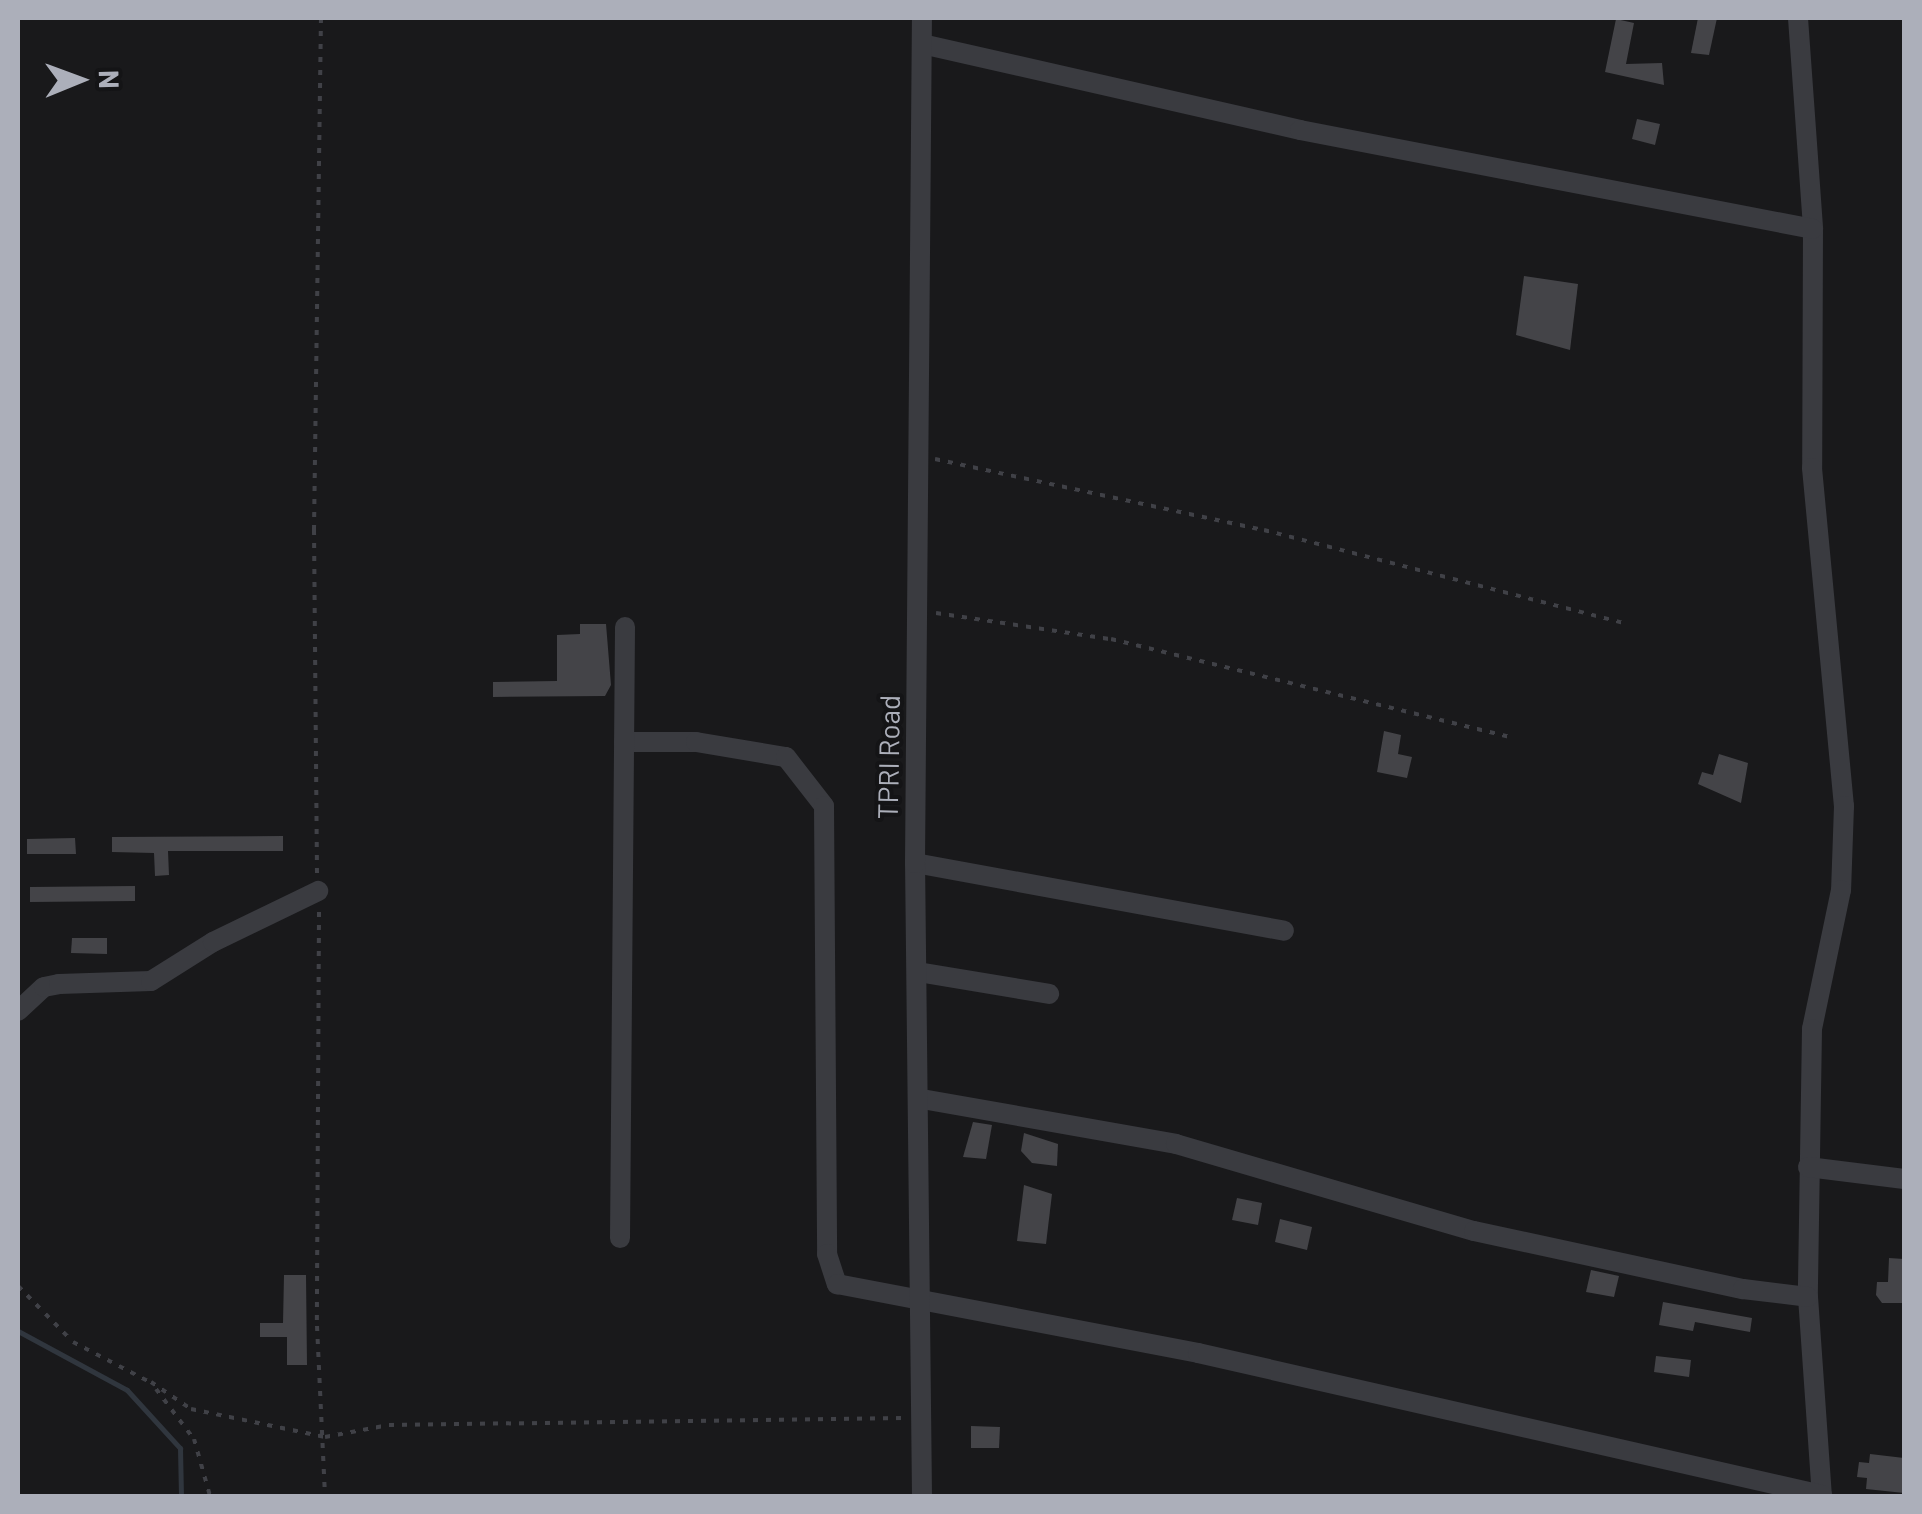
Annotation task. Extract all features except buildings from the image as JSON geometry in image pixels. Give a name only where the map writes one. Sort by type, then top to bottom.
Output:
[{"type":"street","name":"TPRI Road","points":[[922,18],[915,863],[922,1100],[922,1496]]},
{"type":"street","points":[[624,742],[762,749],[786,756],[812,783],[828,830],[829,1265],[847,1288],[921,1296],[1822,1496],[1808,1297],[1812,1029],[1844,854],[1812,468],[1813,229],[1798,18]]},
{"type":"street","points":[[922,44],[1300,130],[1813,229]]},
{"type":"street","points":[[620,1238],[625,627]]},
{"type":"street","points":[[915,863],[1284,931]]},
{"type":"street","points":[[18,1011],[44,987],[151,981],[212,942],[318,891]]},
{"type":"street","points":[[918,972],[1048,994]]},
{"type":"street","points":[[922,1100],[1159,1140],[1474,1231],[1808,1297]]},
{"type":"street","points":[[1808,1166],[1904,1179]]},
{"type":"path","points":[[321,18],[314,530],[317,1326],[326,1496]]},
{"type":"path","points":[[916,455],[1264,530],[1627,624]]},
{"type":"path","points":[[917,618],[941,612],[1111,639],[1514,738]]},
{"type":"path","points":[[18,1286],[72,1342],[150,1382],[191,1409],[325,1437],[389,1425],[920,1417]]},
{"type":"path","points":[[150,1382],[194,1439],[210,1496]]},
{"type":"waterway","points":[[18,1331],[127,1390],[180,1448],[181,1496]]}]
